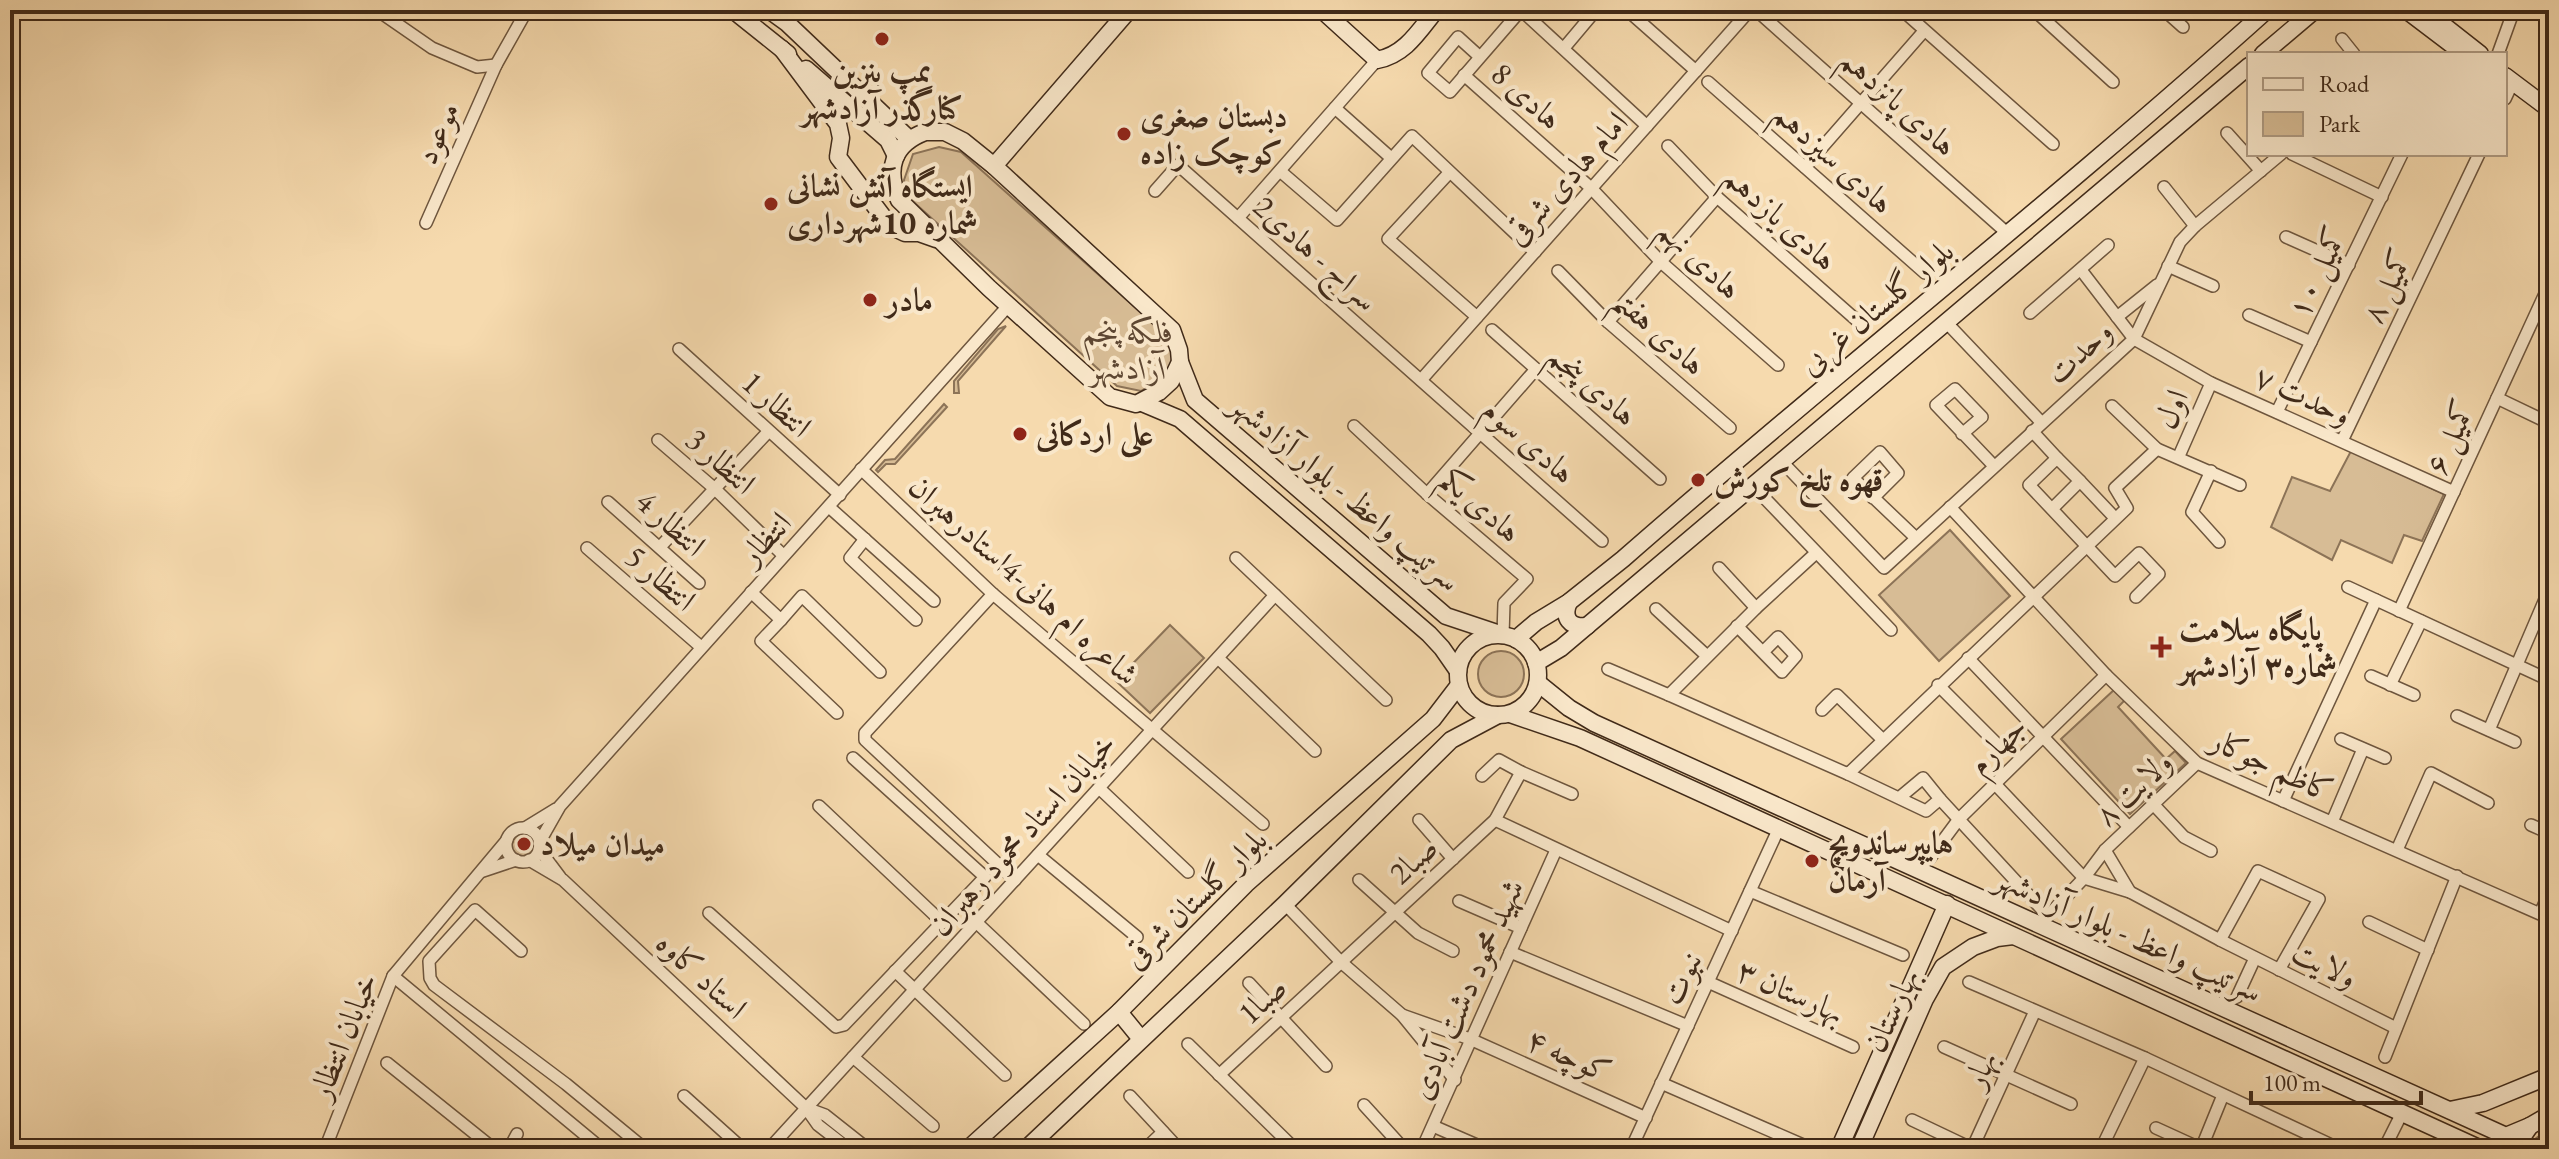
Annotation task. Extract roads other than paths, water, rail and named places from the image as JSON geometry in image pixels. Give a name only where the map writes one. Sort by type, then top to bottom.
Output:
[{"type":"main road","points":[[733,10],[888,140],[896,156],[909,139],[789,16],[769,10]]},
{"type":"main road","points":[[994,166],[1129,10]]},
{"type":"main road","points":[[1322,10],[1377,60],[1403,50],[1436,10]]},
{"type":"main road","name":"بلوار گلستان غربی","points":[[1509,637],[1569,602],[2150,114],[2267,10]]},
{"type":"main road","points":[[2265,52],[2315,10]]},
{"type":"main road","points":[[2406,10],[2456,52]]},
{"type":"main road","points":[[2424,10],[2477,52]]},
{"type":"main road","points":[[782,49],[838,124],[841,138],[838,157],[890,226],[905,233],[919,233],[940,240]]},
{"type":"main road","name":"بلوار گلستان غربی","points":[[1536,663],[1561,648],[2247,68]]},
{"type":"main road","points":[[2509,79],[2549,109]]},
{"type":"main road","name":"سرتیپ واعظ - بلوار آزادشهر","points":[[909,139],[925,132],[945,132],[963,141],[994,166],[1172,330],[1195,400],[1446,616],[1509,637]]},
{"type":"main road","name":"سرتیپ واعظ - بلوار آزادشهر","points":[[896,156],[892,170],[893,187],[899,200],[1008,306],[1110,397],[1142,403],[1180,419],[1429,634],[1442,648],[1458,678]]},
{"type":"main road","points":[[1142,403],[1171,381],[1180,362]]},
{"type":"main road","points":[[1569,602],[1565,612],[1568,622],[1577,628],[1587,626]]},
{"type":"main road","points":[[1487,636],[1509,637],[1528,648],[1536,663],[1538,683],[1528,702],[1504,714],[1473,707],[1458,678],[1463,656],[1473,643],[1487,636]]},
{"type":"main road","name":"بلوار گلستان شرقی","points":[[968,1149],[1119,1012],[1246,884],[1433,719],[1458,678]]},
{"type":"main road","name":"سرتیپ واعظ - بلوار آزادشهر","points":[[1538,683],[1594,723],[2044,920],[2506,1136],[2530,1126]]},
{"type":"main road","points":[[1553,731],[1553,720],[1559,711],[1569,708]]},
{"type":"main road","name":"سرتیپ واعظ - بلوار آزادشهر","points":[[1504,714],[1580,738],[1779,828],[2006,937],[2481,1149]]},
{"type":"main road","name":"بلوار گلستان شرقی","points":[[1026,1149],[1285,904],[1451,740],[1504,714]]},
{"type":"main road","points":[[1433,719],[1448,725],[1451,740]]},
{"type":"main road","name":"بهارستان","points":[[1839,1149],[1945,908]]},
{"type":"main road","name":"بهارستان","points":[[1859,1149],[1925,999],[1943,967],[1973,947],[2006,937]]},
{"type":"main road","points":[[1119,1012],[1141,1039]]},
{"type":"main road","points":[[2450,1110],[2483,1103],[2549,1076]]},
{"type":"main road","points":[[2514,1149],[2530,1126],[2549,1115]]},
{"type":"main road","points":[[2434,1128],[2450,1149]]},
{"type":"street","name":"موعود","points":[[377,10],[432,48],[477,67],[496,65]]},
{"type":"street","name":"موعود","points":[[426,223],[496,65],[527,10]]},
{"type":"street","points":[[1480,57],[1458,37],[1428,73],[1450,92],[1521,10],[1647,126]]},
{"type":"street","points":[[1564,48],[1596,10]]},
{"type":"street","points":[[1627,10],[1696,71]]},
{"type":"street","name":"امام هادی شرقی","points":[[1421,380],[1753,10]]},
{"type":"street","name":"هادی پانزدهم","points":[[1753,10],[2007,233]]},
{"type":"street","points":[[1902,10],[2053,144]]},
{"type":"street","points":[[2034,10],[2113,82]]},
{"type":"street","points":[[2164,10],[2183,27]]},
{"type":"street","points":[[2499,52],[2517,10]]},
{"type":"street","points":[[1805,167],[1924,31]]},
{"type":"street","points":[[2342,39],[2352,52]]},
{"type":"street","points":[[1238,218],[1377,60]]},
{"type":"street","name":"هادی 8","points":[[1464,75],[1591,188]]},
{"type":"street","name":"هادی سیزدهم","points":[[1708,82],[1925,273]]},
{"type":"street","points":[[1335,108],[1390,157]]},
{"type":"street","points":[[2227,133],[2247,155]]},
{"type":"street","points":[[1280,171],[1337,220],[1390,157],[1412,136],[1535,252]]},
{"type":"street","name":"هادی یازدهم","points":[[1668,146],[1717,197],[1862,325]]},
{"type":"street","points":[[2248,156],[2261,171]]},
{"type":"street","name":"وحدت","points":[[1789,469],[1884,568],[2134,339],[2180,242],[2279,156]]},
{"type":"street","points":[[2296,156],[2382,197]]},
{"type":"street","name":"کمیل ۱۰","points":[[2277,412],[2401,156]]},
{"type":"street","name":"کمیل ۸","points":[[2342,441],[2478,156]]},
{"type":"street","name":"سراج - هادی2","points":[[1155,191],[1178,165],[1421,380]]},
{"type":"street","points":[[1449,173],[1388,239],[1477,317]]},
{"type":"street","points":[[2164,187],[2195,226]]},
{"type":"street","name":"هادی نهم","points":[[1591,188],[1661,262],[1778,365]]},
{"type":"street","points":[[1608,322],[1717,197]]},
{"type":"street","points":[[2286,237],[2349,265]]},
{"type":"street","points":[[2030,313],[2108,245]]},
{"type":"street","points":[[2168,266],[2213,286]]},
{"type":"street","points":[[2081,270],[2134,339]]},
{"type":"street","name":"هادی هفتم","points":[[1558,271],[1608,322],[1730,428]]},
{"type":"street","points":[[2117,317],[2160,283]]},
{"type":"street","name":"کمیل ۶","points":[[2399,611],[2549,285]]},
{"type":"street","name":"انتظار","points":[[560,806],[1008,306]]},
{"type":"street","points":[[2249,315],[2311,342]]},
{"type":"street","points":[[1945,321],[2041,422]]},
{"type":"street","name":"هادی پنجم","points":[[1492,330],[1660,479]]},
{"type":"street","name":"وحدت ۷","points":[[2134,339],[2211,383],[2454,492]]},
{"type":"street","name":"انتظار 1","points":[[679,349],[840,495]]},
{"type":"street","points":[[1427,494],[1536,369]]},
{"type":"street","name":"هادی سوم","points":[[1421,380],[1602,541]]},
{"type":"street","name":"اول","points":[[2179,456],[2211,383]]},
{"type":"street","points":[[1962,434],[1982,417],[1955,389],[1936,405],[1962,434],[1994,466]]},
{"type":"street","points":[[2497,398],[2549,423]]},
{"type":"street","points":[[2112,406],[2157,449],[2240,485]]},
{"type":"street","name":"هادی یکم","points":[[1354,426],[1427,494],[1527,579],[1504,603],[1509,637]]},
{"type":"street","points":[[2032,431],[2115,518]]},
{"type":"street","points":[[660,547],[768,432]]},
{"type":"street","name":"انتظار 3","points":[[658,440],[715,489],[783,555]]},
{"type":"street","points":[[1848,774],[2127,508],[2115,488],[2157,449]]},
{"type":"street","points":[[1873,498],[1898,473],[1880,452],[1853,478],[1873,498],[1916,538]]},
{"type":"street","points":[[2057,458],[2029,485],[2115,576],[2139,553],[2159,574],[2136,597]]},
{"type":"street","name":"شاعره ام هانی-4استادرهبران","points":[[861,469],[993,594],[1263,824]]},
{"type":"street","points":[[2211,471],[2192,512],[2219,542]]},
{"type":"street","points":[[2052,509],[2080,481]]},
{"type":"street","points":[[1753,486],[1891,630]]},
{"type":"street","name":"انتظار 4","points":[[608,502],[699,583]]},
{"type":"street","points":[[829,507],[934,601]]},
{"type":"street","name":"کاظم جوکار","points":[[1950,507],[2106,675],[2197,763],[2544,916],[2549,893]]},
{"type":"street","points":[[865,539],[850,558],[916,620]]},
{"type":"street","name":"انتظار 5","points":[[587,548],[701,647]]},
{"type":"street","points":[[1669,695],[1816,553]]},
{"type":"street","points":[[1236,558],[1386,700]]},
{"type":"street","points":[[1719,568],[1756,608]]},
{"type":"street","points":[[2348,587],[2549,680]]},
{"type":"street","points":[[2489,730],[2549,590]]},
{"type":"street","points":[[751,592],[781,620]]},
{"type":"street","points":[[993,594],[865,733],[865,740],[1015,880]]},
{"type":"street","name":"خیابان استاد محمود رهبران","points":[[769,1149],[1275,595]]},
{"type":"street","points":[[837,713],[761,641],[802,596],[880,672]]},
{"type":"street","points":[[2283,801],[2376,600]]},
{"type":"street","points":[[1656,609],[1707,656]]},
{"type":"street","points":[[2390,685],[2421,621]]},
{"type":"street","points":[[1737,626],[1782,672],[1796,656],[1778,637],[1763,652]]},
{"type":"street","points":[[1218,658],[1315,751]]},
{"type":"street","points":[[1968,658],[2129,827]]},
{"type":"street","points":[[1608,669],[1926,811],[1940,799]]},
{"type":"street","name":"جهارم","points":[[1930,858],[1959,819],[2106,675]]},
{"type":"street","points":[[2371,676],[2414,695]]},
{"type":"street","points":[[1938,685],[1999,746]]},
{"type":"street","points":[[1822,710],[1837,695],[1883,740]]},
{"type":"street","points":[[2457,716],[2515,742]]},
{"type":"street","points":[[2341,739],[2385,758]]},
{"type":"street","points":[[2332,822],[2363,749]]},
{"type":"street","points":[[709,913],[836,1027],[844,1025],[943,923],[985,877],[853,758]]},
{"type":"street","points":[[1482,776],[1499,760],[1572,794]]},
{"type":"street","name":"ولایت ۸","points":[[2044,920],[2084,878],[2105,850],[2197,763]]},
{"type":"street","name":"صبا2","points":[[1341,962],[1495,820],[1521,772]]},
{"type":"street","points":[[2397,850],[2431,773],[2488,803]]},
{"type":"street","points":[[1899,798],[1923,778],[2044,920]]},
{"type":"street","points":[[1995,784],[2084,878]]},
{"type":"street","points":[[1099,788],[1188,872]]},
{"type":"street","points":[[2154,805],[2184,837],[2211,851]]},
{"type":"street","points":[[516,860],[507,850],[507,840],[512,832],[525,828],[560,806]]},
{"type":"street","points":[[529,860],[560,806]]},
{"type":"street","points":[[819,806],[943,923]]},
{"type":"street","points":[[1419,820],[1453,859]]},
{"type":"street","points":[[1495,820],[1732,931]]},
{"type":"street","points":[[2531,825],[2549,833]]},
{"type":"street","points":[[525,828],[534,832],[539,846],[563,880]]},
{"type":"street","name":"نبوت","points":[[1631,1149],[1779,828]]},
{"type":"street","name":"خیابان انتظار","points":[[325,1149],[393,976],[507,840]]},
{"type":"street","name":"شهید محمود دشت آبادی","points":[[1422,1149],[1556,850]]},
{"type":"street","points":[[2105,850],[2130,892]]},
{"type":"street","points":[[1038,855],[1137,937]]},
{"type":"street","points":[[479,874],[491,866],[529,860],[563,880]]},
{"type":"street","points":[[2220,940],[2258,871],[2319,899],[2279,970]]},
{"type":"street","points":[[2385,1057],[2457,876]]},
{"type":"street","name":"ولایت","points":[[2084,878],[2130,892],[2396,1028]]},
{"type":"street","name":"استاد کاوه","points":[[563,880],[806,1108],[818,1125],[849,1149]]},
{"type":"street","points":[[1359,880],[1418,933],[1453,951]]},
{"type":"street","points":[[1750,891],[1903,955]]},
{"type":"street","points":[[1459,901],[1521,928]]},
{"type":"street","points":[[1285,904],[1341,962],[1402,1015],[1455,1080]]},
{"type":"street","points":[[521,951],[475,910],[429,961],[430,978],[434,985],[566,1084],[645,1149]]},
{"type":"street","points":[[976,922],[1084,1024]]},
{"type":"street","points":[[2369,922],[2428,950]]},
{"type":"street","points":[[1510,952],[1688,1026]]},
{"type":"street","points":[[2237,997],[2255,958]]},
{"type":"street","name":"صبا1","points":[[1219,1075],[1341,962]]},
{"type":"street","points":[[895,971],[1005,1075]]},
{"type":"street","points":[[393,976],[602,1149]]},
{"type":"street","name":"بهارستان ۳","points":[[1708,982],[1853,1047]]},
{"type":"street","points":[[1969,982],[2145,1058],[2340,1149]]},
{"type":"street","points":[[1249,983],[1326,1066]]},
{"type":"street","name":"بهار","points":[[1972,1149],[2035,1011]]},
{"type":"street","name":"کوچه ۴","points":[[1402,1015],[1470,1039],[1646,1118]]},
{"type":"street","points":[[1188,1044],[1295,1149]]},
{"type":"street","points":[[1944,1047],[2071,1104]]},
{"type":"street","points":[[853,1057],[933,1126]]},
{"type":"street","points":[[2101,1149],[2145,1058]]},
{"type":"street","points":[[387,1063],[494,1149]]},
{"type":"street","points":[[1661,1083],[1810,1148]]},
{"type":"street","points":[[2156,1128],[2202,1149],[2223,1095]]},
{"type":"street","points":[[684,1096],[743,1149]]},
{"type":"street","points":[[1130,1096],[1179,1149]]},
{"type":"street","points":[[1364,1105],[1404,1149]]},
{"type":"street","name":"استاد کاوه","points":[[806,1108],[825,1115],[868,1149]]},
{"type":"street","points":[[2384,1149],[2402,1113]]},
{"type":"street","points":[[1912,1120],[1972,1149]]},
{"type":"street","points":[[1433,1126],[1458,1144],[1486,1149]]},
{"type":"street","points":[[1145,1149],[1163,1132]]},
{"type":"street","points":[[509,1149],[517,1134]]},
{"type":"place","name":"پمپ بنزین کنارگذر آزادشهر","points":[[882,39]]},
{"type":"place","name":"دبستان صغری کوچک زاده","points":[[1124,134]]},
{"type":"place","name":"ایستگاه آتش نشانی شماره 10شهرداری","points":[[771,204]]},
{"type":"place","name":"مادر","points":[[870,300]]},
{"type":"place","name":"علی اردکانی","points":[[1020,434]]},
{"type":"place","name":"قهوه تلخ کورش","points":[[1698,480]]},
{"type":"place","name":"پایگاه سلامت شماره۳ آزادشهر","points":[[2161,647]]},
{"type":"place","name":"میدان میلاد","points":[[524,844]]},
{"type":"place","name":"هایپرساندویچ آرمان","points":[[1812,861]]},
{"type":"park label","name":"فلکه پنجم آزادشهر","points":[[1128,350]]}]
